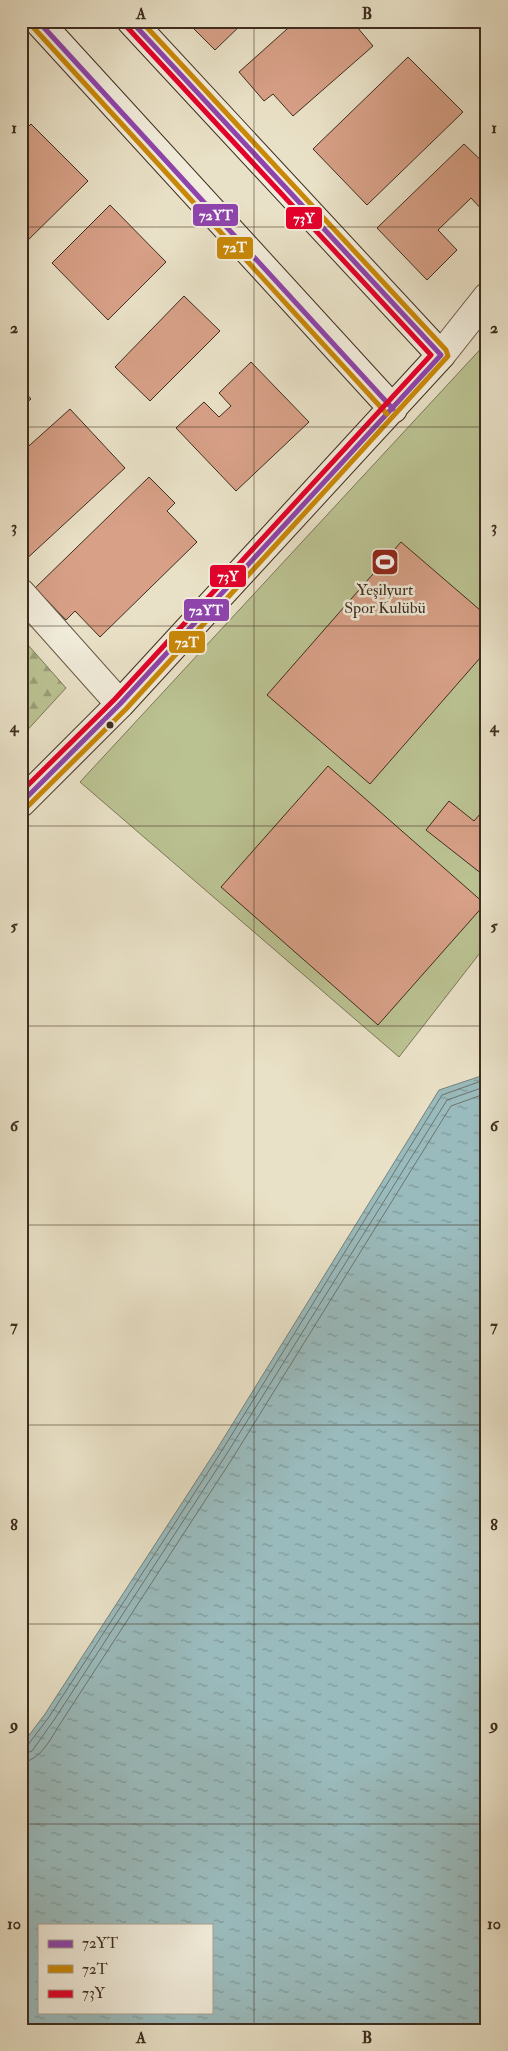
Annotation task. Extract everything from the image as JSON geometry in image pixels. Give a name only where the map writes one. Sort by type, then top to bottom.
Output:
[{"type":"main road","points":[[38,21],[393,409]]},
{"type":"main road","points":[[132,21],[441,355]]},
{"type":"main road","points":[[21,803],[120,704],[393,409],[441,355],[487,297]]},
{"type":"main road","points":[[21,593],[120,704]]},
{"type":"green space","name":"Yeşilyurt Spor Kulübü","points":[[487,342],[487,944],[399,1057],[80,782]]},
{"type":"green space","points":[[21,637],[66,688],[21,737]]},
{"type":"water","points":[[487,1074],[487,2030],[21,2030],[21,1746],[45,1714],[217,1449],[439,1090]]},
{"type":"building","points":[[186,21],[245,21],[215,50]]},
{"type":"building","points":[[296,21],[337,21],[339,23],[341,21],[352,21],[373,46],[293,116],[273,94],[264,101],[239,72]]},
{"type":"building","points":[[408,57],[463,112],[367,205],[313,149]]},
{"type":"building","points":[[31,124],[88,181],[21,247],[21,134]]},
{"type":"building","points":[[464,144],[487,166],[487,213],[471,198],[438,230],[457,250],[427,280],[377,228]]},
{"type":"building","points":[[110,205],[166,262],[108,320],[52,263]]},
{"type":"building","points":[[184,296],[220,331],[150,401],[115,367]]},
{"type":"building","points":[[251,362],[309,422],[236,491],[176,428],[204,402],[219,417],[231,406],[219,393]]},
{"type":"building","points":[[21,388],[31,399],[21,407]]},
{"type":"building","points":[[70,409],[125,468],[22,563],[21,453]]},
{"type":"building","points":[[149,477],[175,503],[167,511],[197,542],[100,637],[75,611],[66,620],[35,588]]},
{"type":"building","points":[[401,542],[487,616],[487,650],[370,784],[267,695]]},
{"type":"building","points":[[328,766],[485,904],[378,1025],[221,887]]},
{"type":"building","points":[[449,801],[474,821],[487,806],[487,878],[426,830]]},
{"type":"transit line","name":"72YT","points":[[38,21],[393,409]]},
{"type":"transit line","name":"72YT","points":[[21,803],[120,704],[441,355],[131,21]]},
{"type":"transit line","name":"72T","points":[[26,808],[126,709],[448,356],[446,350],[141,21]]},
{"type":"transit line","name":"72T","points":[[32,26],[387,414]]},
{"type":"transit line","name":"73Y","points":[[21,792],[115,699],[431,355],[126,26]]},
{"type":"place","name":"Yeşilyurt Spor Kulübü","points":[[385,562]]}]
